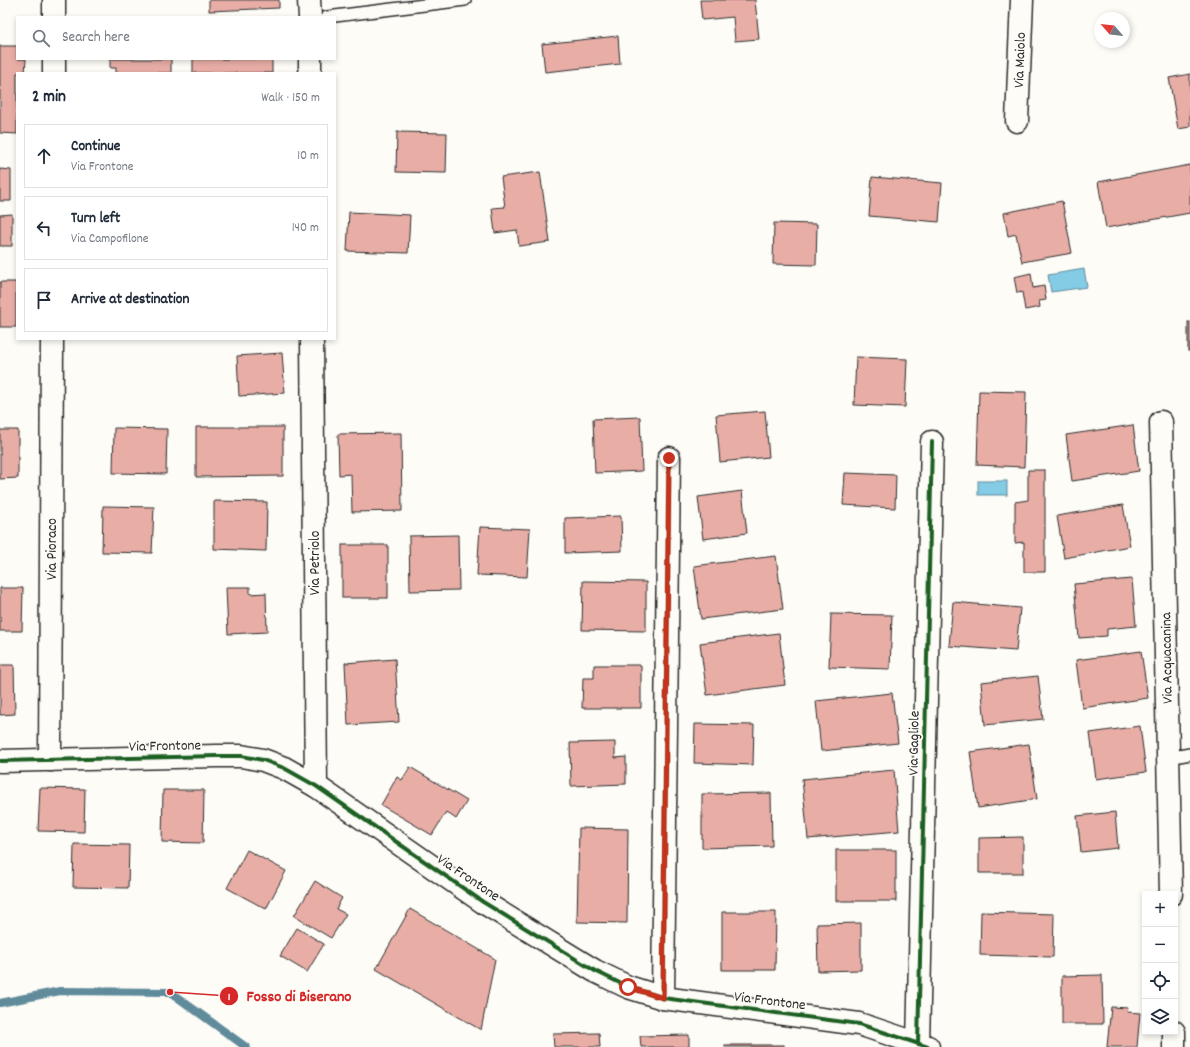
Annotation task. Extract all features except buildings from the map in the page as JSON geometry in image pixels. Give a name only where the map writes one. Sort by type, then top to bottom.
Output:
[{"type":"street","points":[[54,0],[54,16]]},
{"type":"street","points":[[310,0],[310,16]]},
{"type":"street","name":"Via Maiolo","points":[[1017,121],[1022,0]]},
{"type":"street","points":[[54,60],[54,72]]},
{"type":"street","points":[[310,60],[310,72]]},
{"type":"street","name":"Via Pioraco","points":[[50,760],[52,340]]},
{"type":"street","name":"Via Petriolo","points":[[312,340],[316,786]]},
{"type":"street","name":"Via Acquacanina","points":[[1161,422],[1171,891]]},
{"type":"street","name":"Via Gagliole","points":[[923,1046],[932,442]]},
{"type":"street","points":[[663,998],[669,458]]},
{"type":"street","name":"Via Frontone","points":[[0,760],[241,756],[263,760],[284,768],[316,786],[483,902],[588,967],[628,987],[663,998],[859,1024],[923,1046]]},
{"type":"street","points":[[1174,1035],[1174,1047]]},
{"type":"lane","points":[[335,16],[465,0]]},
{"type":"lane","points":[[1168,758],[1190,754]]},
{"type":"water","points":[[1084,269],[1087,287],[1051,292],[1048,275]]},
{"type":"water","points":[[978,481],[1007,481],[1007,495],[978,495]]},
{"type":"waterway","points":[[0,1003],[60,991],[170,992],[246,1047]]},
{"type":"cycle path","points":[[918,1044],[932,442]]},
{"type":"cycle path","points":[[663,998],[669,458]]},
{"type":"cycle path","points":[[0,761],[217,756],[241,756],[263,760],[284,768],[316,786],[483,902],[595,971],[628,987],[663,998],[859,1024],[928,1047]]},
{"type":"place","name":"Fosso di Biserano","points":[[170,992]]},
{"type":"route","points":[[628,987],[663,998],[669,458]]}]
